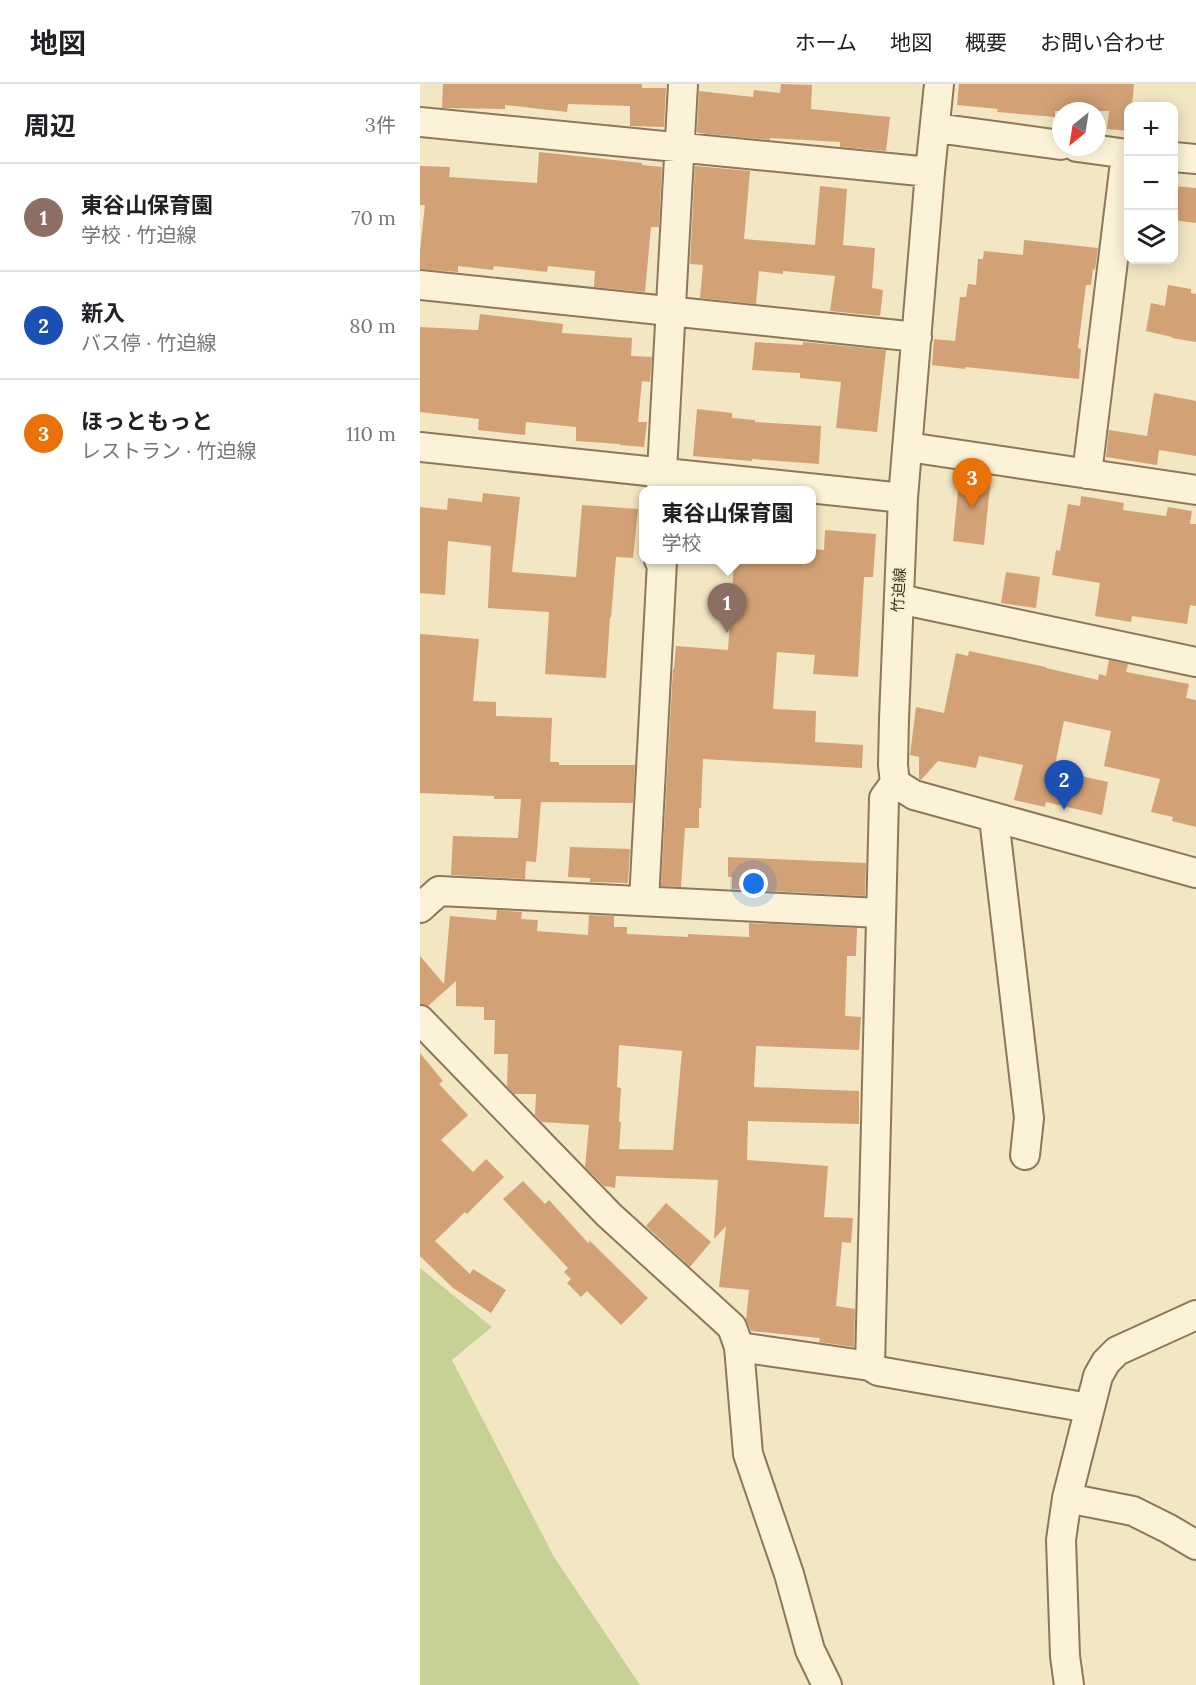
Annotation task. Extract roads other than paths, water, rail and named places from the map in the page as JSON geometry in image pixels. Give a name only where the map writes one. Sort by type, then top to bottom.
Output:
[{"type":"street","points":[[661,482],[683,84]]},
{"type":"street","name":"竹迫線","points":[[895,783],[893,730],[903,498],[939,84]]},
{"type":"street","points":[[420,122],[930,172]]},
{"type":"street","points":[[936,128],[1052,144]]},
{"type":"street","points":[[1106,151],[1124,154]]},
{"type":"street","points":[[1087,474],[1127,156]]},
{"type":"street","points":[[1178,157],[1196,159]]},
{"type":"street","points":[[420,285],[917,337]]},
{"type":"street","points":[[420,447],[661,482],[722,486]]},
{"type":"street","points":[[908,447],[1196,490]]},
{"type":"street","points":[[816,492],[903,498]]},
{"type":"street","points":[[644,901],[662,564]]},
{"type":"street","points":[[899,599],[1196,662]]},
{"type":"street","points":[[870,1366],[884,798],[895,783],[914,795],[1196,873]]},
{"type":"street","points":[[994,818],[1029,1118],[1025,1155]]},
{"type":"street","points":[[420,908],[439,891],[880,913]]},
{"type":"street","points":[[420,1020],[609,1215],[732,1327],[739,1347],[748,1454],[789,1574],[810,1650],[827,1685]]},
{"type":"street","points":[[1069,1685],[1065,1656],[1061,1540],[1067,1498],[1098,1376],[1106,1362],[1117,1351],[1196,1315]]},
{"type":"street","points":[[739,1347],[870,1366],[878,1371],[1089,1408]]},
{"type":"street","points":[[1067,1498],[1132,1511],[1196,1545]]},
{"type":"place","name":"ほっともっと","points":[[972,508]]},
{"type":"place","name":"東谷山保育園","points":[[727,633]]},
{"type":"place","name":"新入","points":[[1064,810]]}]
